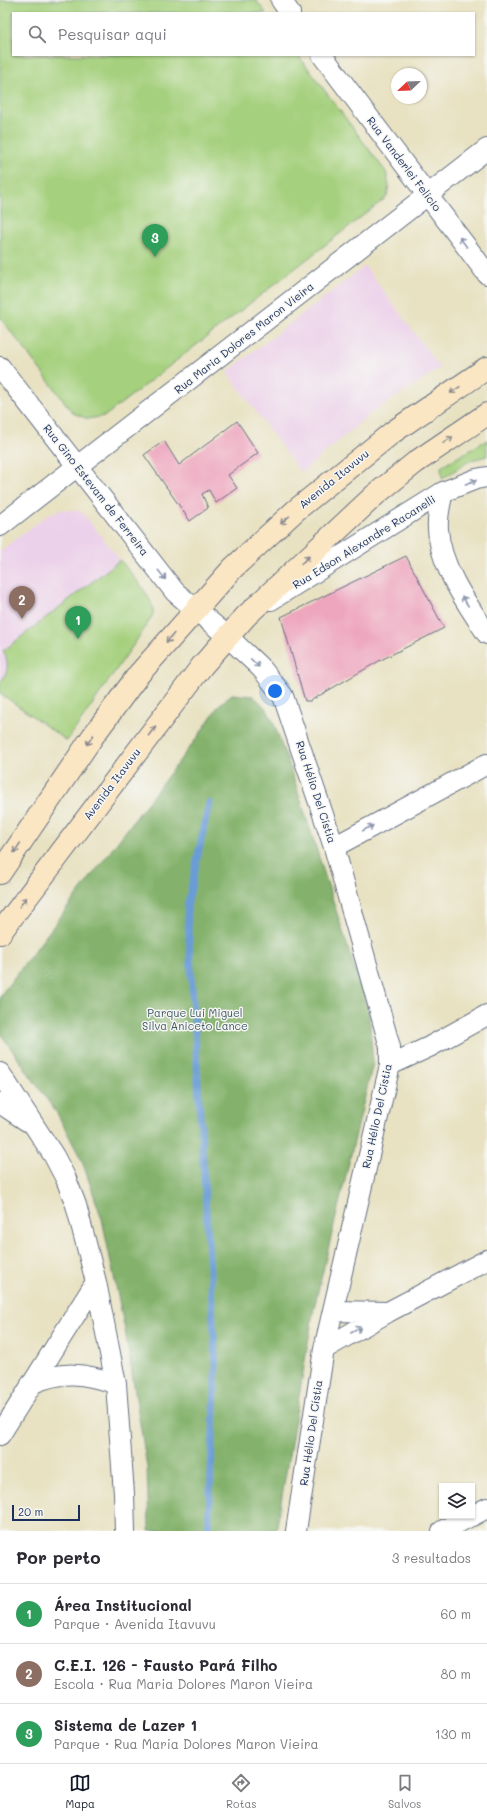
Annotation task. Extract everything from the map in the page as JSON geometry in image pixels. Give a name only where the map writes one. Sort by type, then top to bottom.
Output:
[{"type":"main road","name":"Avenida Itavuvu","points":[[0,873],[93,736],[134,680],[233,568],[296,510],[393,432],[487,368]]},
{"type":"main road","name":"Avenida Itavuvu","points":[[0,933],[157,725],[227,636],[246,616],[375,495],[416,462],[487,414]]},
{"type":"street","points":[[281,0],[289,12]]},
{"type":"street","name":"Rua Vanderlei Felicio","points":[[323,56],[487,274]]},
{"type":"street","name":"Rua Maria Dolores Maron Vieira","points":[[0,526],[487,149]]},
{"type":"street","name":"Rua Gino Estevam de Ferreira","points":[[0,367],[175,592],[196,609]]},
{"type":"street","name":"Rua Edson Alexandre Racanelli","points":[[246,616],[444,492],[476,479],[487,477]]},
{"type":"street","points":[[444,492],[438,518],[440,542],[461,594],[487,634]]},
{"type":"street","points":[[196,609],[227,636]]},
{"type":"street","name":"Rua Hélio Del Cístia","points":[[227,636],[262,670],[282,696],[334,847],[390,1056],[324,1348],[296,1531]]},
{"type":"street","points":[[334,847],[487,764]]},
{"type":"street","points":[[390,1056],[429,1047],[487,1015]]},
{"type":"street","points":[[0,1073],[33,1126],[54,1156],[66,1179],[76,1206],[96,1282],[116,1384],[124,1494],[125,1531]]},
{"type":"street","points":[[0,1103],[33,1126]]},
{"type":"street","points":[[324,1348],[388,1312],[487,1260]]},
{"type":"street","points":[[0,1435],[96,1282]]},
{"type":"street","points":[[333,1312],[388,1312]]},
{"type":"street","points":[[31,1384],[47,1377],[71,1374],[92,1377],[116,1384]]},
{"type":"street","points":[[475,1514],[487,1508]]},
{"type":"street","points":[[442,1531],[466,1519]]},
{"type":"shaded area","points":[[365,266],[440,368],[370,414],[301,473],[227,372]]},
{"type":"shaded area","points":[[60,510],[75,510],[82,512],[120,560],[3,651],[7,658],[8,667],[6,675],[0,682],[0,551],[49,514]]},
{"type":"green space","points":[[0,0],[256,0],[265,12],[12,12],[12,56],[299,56],[386,172],[389,186],[387,197],[105,416],[88,419],[73,413],[0,317]]},
{"type":"green space","points":[[487,440],[487,456],[471,460],[442,479],[441,467]]},
{"type":"green space","points":[[120,560],[146,594],[153,608],[153,614],[145,628],[67,741],[0,693],[0,682],[5,675],[7,667],[3,651]]},
{"type":"green space","name":"Parque Lui Miguel Silva Aniceto Lance","points":[[232,694],[253,696],[266,708],[272,719],[291,770],[369,1013],[373,1063],[314,1308],[276,1531],[149,1531],[147,1467],[125,1330],[102,1219],[82,1161],[58,1115],[0,1033],[0,996],[199,735],[219,705]]},
{"type":"building","points":[[237,421],[258,453],[228,475],[237,488],[216,503],[209,490],[202,494],[208,508],[190,521],[144,455],[164,441],[179,465]]},
{"type":"building","points":[[406,556],[444,628],[379,661],[310,701],[305,701],[281,617]]},
{"type":"waterway","points":[[208,1531],[216,1367],[187,907],[209,803]]},
{"type":"place","name":"Sistema de Lazer 1","points":[[155,257]]},
{"type":"place","name":"C.E.I. 126 - Fausto Pará Filho","points":[[22,619]]},
{"type":"place","name":"Área Institucional","points":[[78,639]]}]
